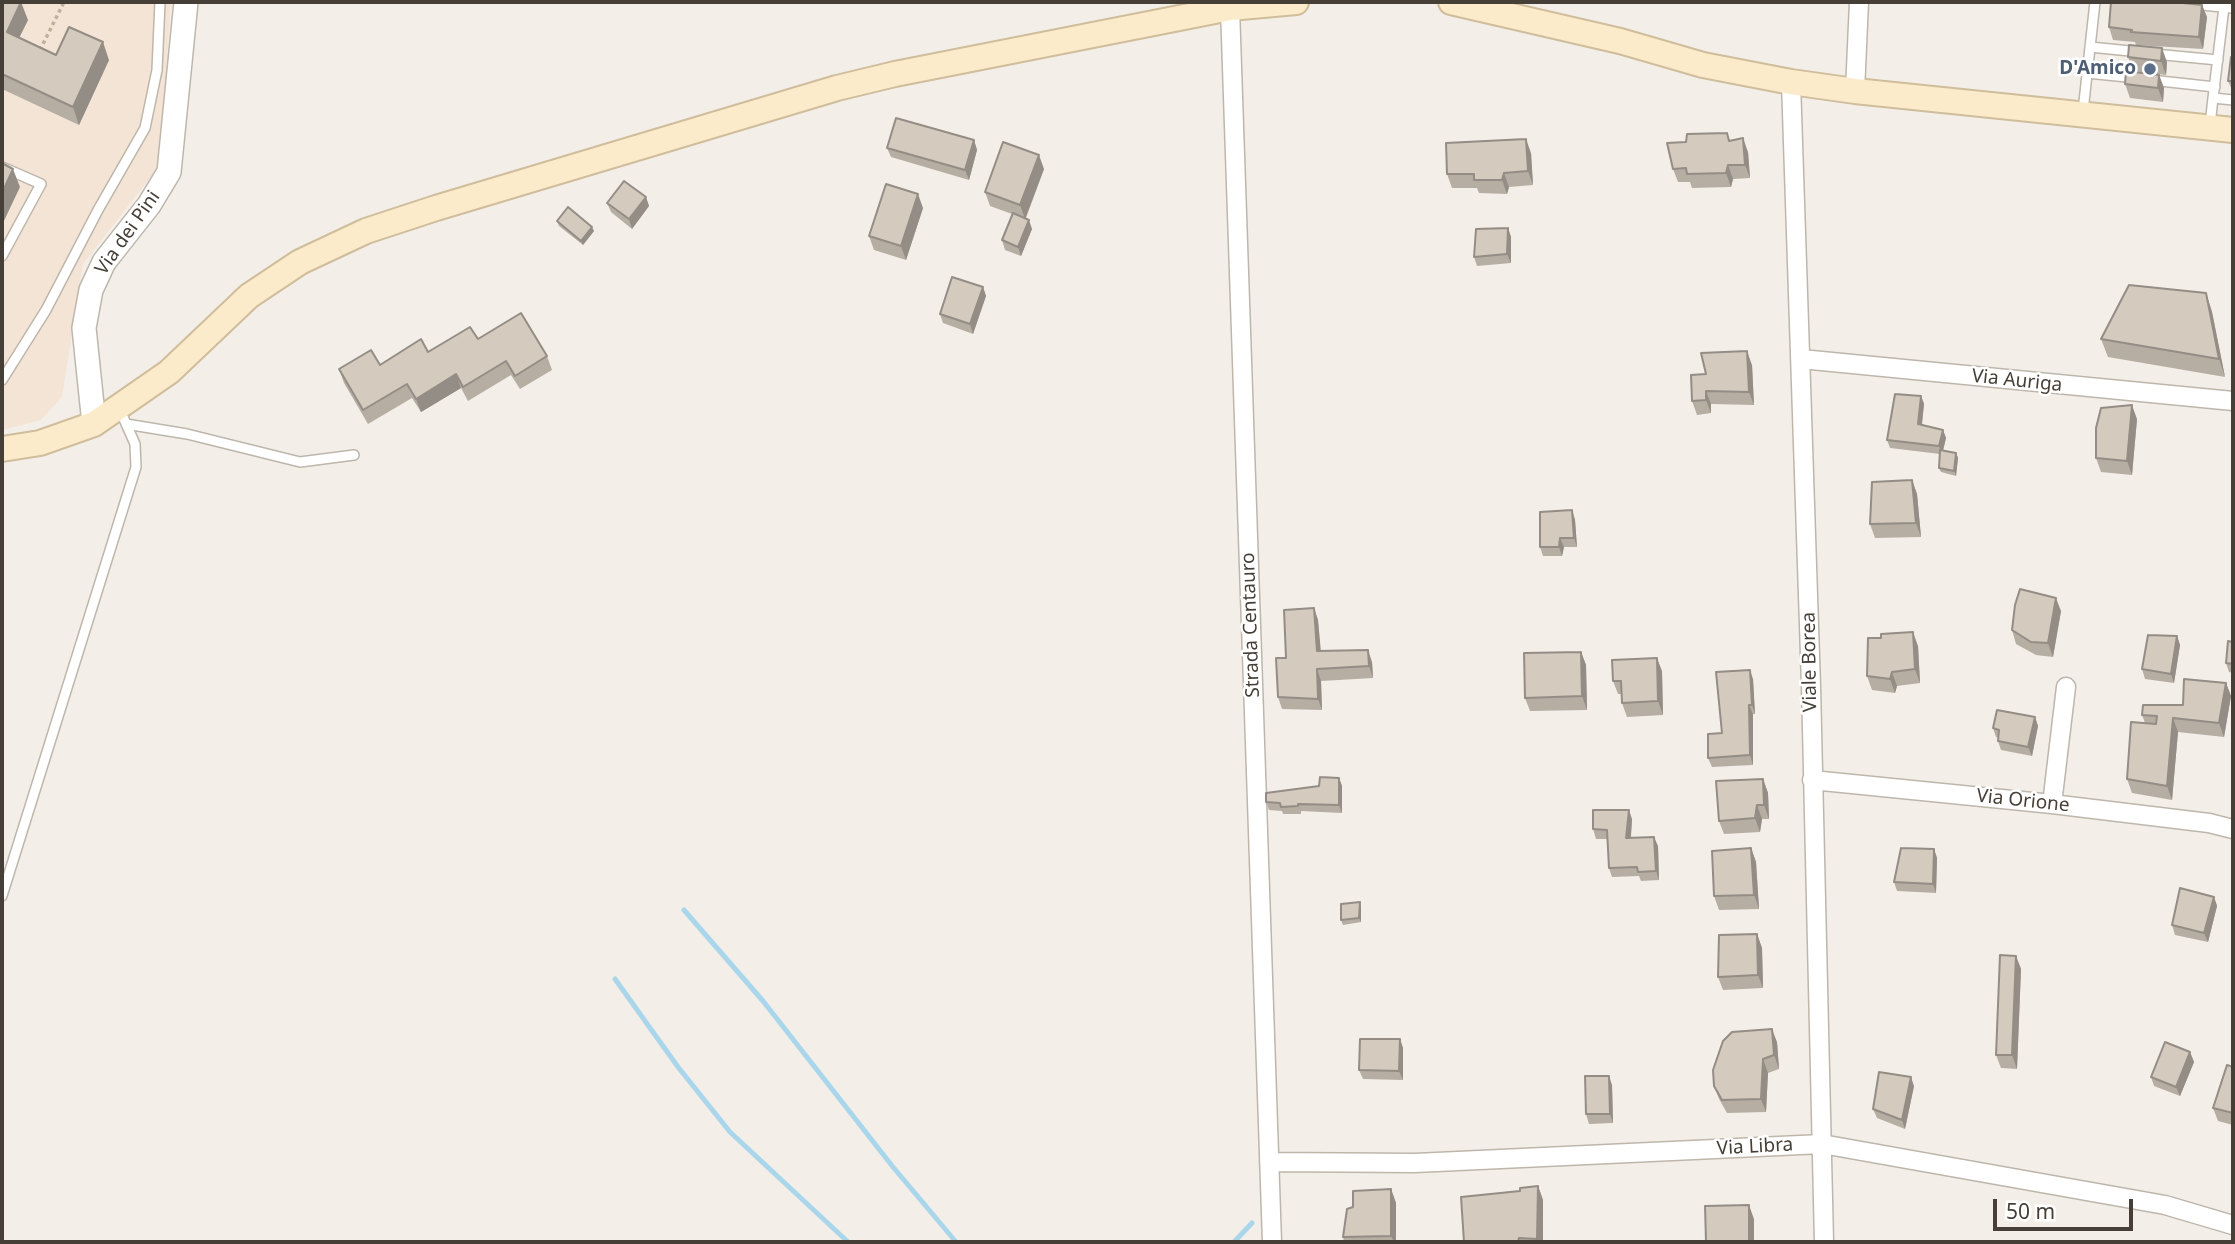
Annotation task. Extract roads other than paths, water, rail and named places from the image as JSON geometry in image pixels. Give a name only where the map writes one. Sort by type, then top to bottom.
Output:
[{"type":"main road","points":[[2,449],[40,443],[122,416],[248,296],[300,262],[366,231],[837,88],[908,71],[1230,8],[1296,2]]},
{"type":"main road","points":[[1451,2],[1620,41],[1703,65],[1791,82],[1855,91],[2221,128]]},
{"type":"street","name":"Via dei Pini","points":[[94,424],[84,328],[91,290],[103,262],[149,205],[169,172],[186,2]]},
{"type":"street","points":[[1855,91],[1859,2]]},
{"type":"street","name":"Strada Centauro","points":[[1230,8],[1272,1242]]},
{"type":"street","name":"Viale Borea","points":[[1791,82],[1801,359],[1824,1242]]},
{"type":"street","name":"Via Auriga","points":[[1801,359],[2233,401]]},
{"type":"street","points":[[2052,804],[2066,687]]},
{"type":"street","name":"Via Orione","points":[[1812,780],[2052,804],[2209,823],[2233,829]]},
{"type":"street","name":"Via Libra","points":[[1269,1162],[1415,1163],[1822,1144],[2165,1205],[2233,1226]]},
{"type":"lane","points":[[2,380],[46,310],[98,210],[145,128],[157,70],[160,2]]},
{"type":"lane","points":[[2082,114],[2095,2]]},
{"type":"lane","points":[[2170,2],[2228,7],[2213,98],[2221,128]]},
{"type":"lane","points":[[2090,47],[2218,60]]},
{"type":"lane","points":[[2087,72],[2215,87]]},
{"type":"lane","points":[[2213,98],[2233,100]]},
{"type":"lane","points":[[2,167],[41,184],[2,256]]},
{"type":"lane","points":[[122,416],[300,462],[354,455]]},
{"type":"lane","points":[[2,896],[136,467],[135,444],[122,416]]},
{"type":"waterway","points":[[684,910],[763,1001],[893,1167],[956,1242]]},
{"type":"waterway","points":[[615,979],[678,1067],[730,1132],[848,1242]]},
{"type":"waterway","points":[[1234,1242],[1252,1223]]},
{"type":"place","name":"D'Amico","points":[[2150,69]]}]
